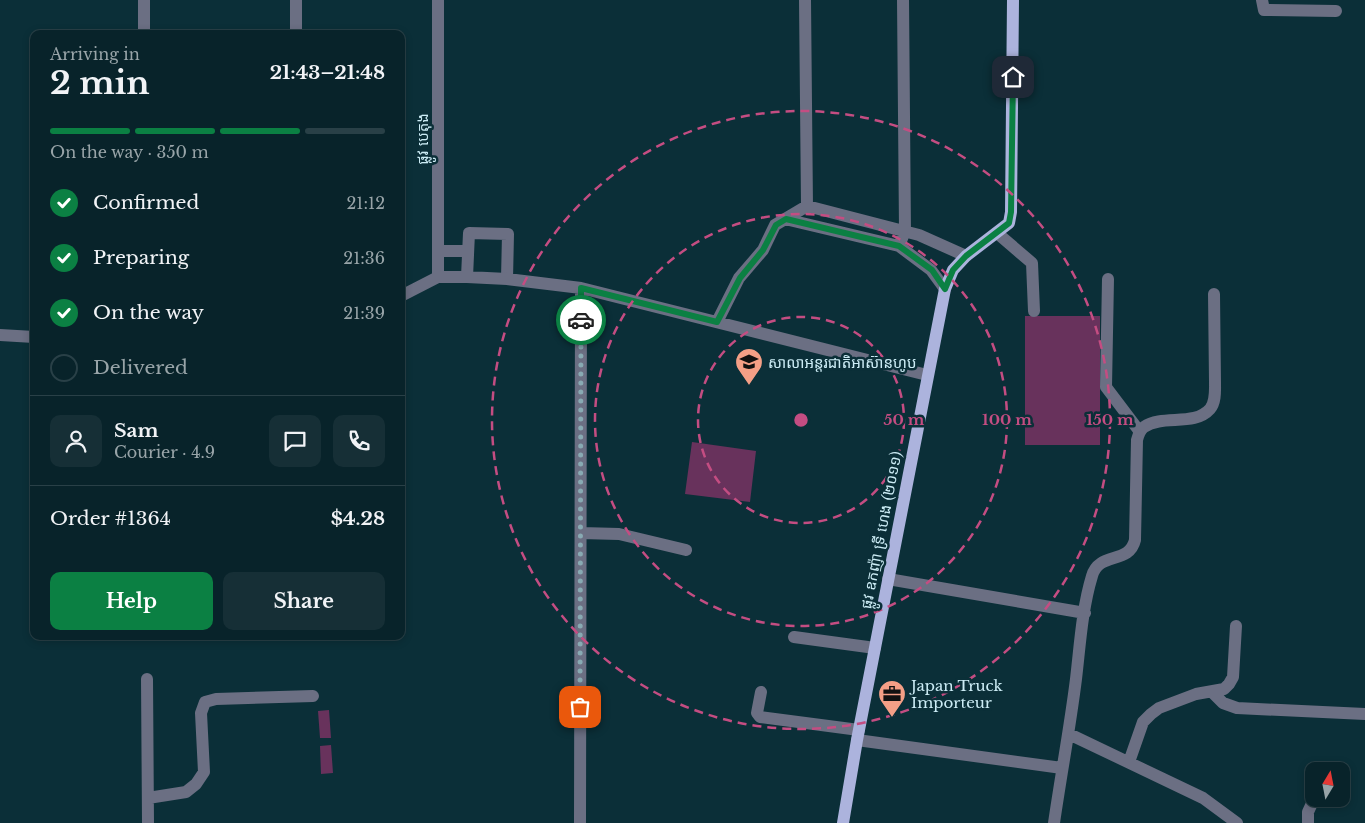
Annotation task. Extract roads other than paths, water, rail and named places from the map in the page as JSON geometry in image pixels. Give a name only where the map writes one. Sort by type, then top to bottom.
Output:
[{"type":"main road","name":"ផ្លូវ ឧកញ៉ា ទ្រី ហេង (២០១១)","points":[[843,823],[858,735],[945,289],[953,270],[966,256],[1009,223],[1011,212],[1014,0]]},
{"type":"street","points":[[144,0],[144,30]]},
{"type":"street","points":[[296,0],[296,30]]},
{"type":"street","name":"ផ្លូវ បេតុង","points":[[438,0],[438,278]]},
{"type":"street","points":[[804,0],[807,206]]},
{"type":"street","points":[[899,246],[905,231],[903,0]]},
{"type":"street","points":[[1262,0],[1264,10],[1336,11]]},
{"type":"street","points":[[717,322],[740,278],[763,250],[776,225],[807,206],[919,235],[966,256]]},
{"type":"street","points":[[786,219],[899,246],[932,270],[945,289]]},
{"type":"street","points":[[467,277],[468,233],[508,234],[507,279]]},
{"type":"street","points":[[997,233],[1032,263],[1034,311]]},
{"type":"street","points":[[438,251],[468,252]]},
{"type":"street","points":[[405,294],[438,278],[467,277],[507,279],[581,288],[927,375]]},
{"type":"street","points":[[1108,279],[1106,387],[1140,432]]},
{"type":"street","points":[[580,823],[581,288]]},
{"type":"street","points":[[1054,823],[1092,576],[1096,566],[1128,553],[1133,548],[1135,540],[1137,440],[1140,432],[1144,427],[1190,418],[1203,414],[1211,408],[1215,389],[1214,294]]},
{"type":"street","points":[[0,335],[30,337]]},
{"type":"street","points":[[580,533],[619,534],[686,550]]},
{"type":"street","points":[[888,579],[1085,613]]},
{"type":"street","points":[[1129,762],[1143,722],[1151,714],[1159,708],[1196,694],[1224,689],[1229,684],[1233,677],[1236,626]]},
{"type":"street","points":[[794,637],[875,648]]},
{"type":"street","points":[[147,679],[148,823]]},
{"type":"street","points":[[761,692],[757,712],[760,717],[1062,768]]},
{"type":"street","points":[[1212,692],[1223,702],[1237,708],[1365,714]]},
{"type":"street","points":[[148,798],[186,792],[196,784],[204,772],[201,713],[205,702],[216,699],[313,696]]},
{"type":"street","points":[[1068,734],[1203,798],[1237,823]]},
{"type":"street","points":[[1308,823],[1310,808]]},
{"type":"place","name":"សាលាអន្ដរជាតិអាស៊ានហូប","points":[[749,386]]},
{"type":"place","name":"Japan Truck Importeur","points":[[892,718]]}]
